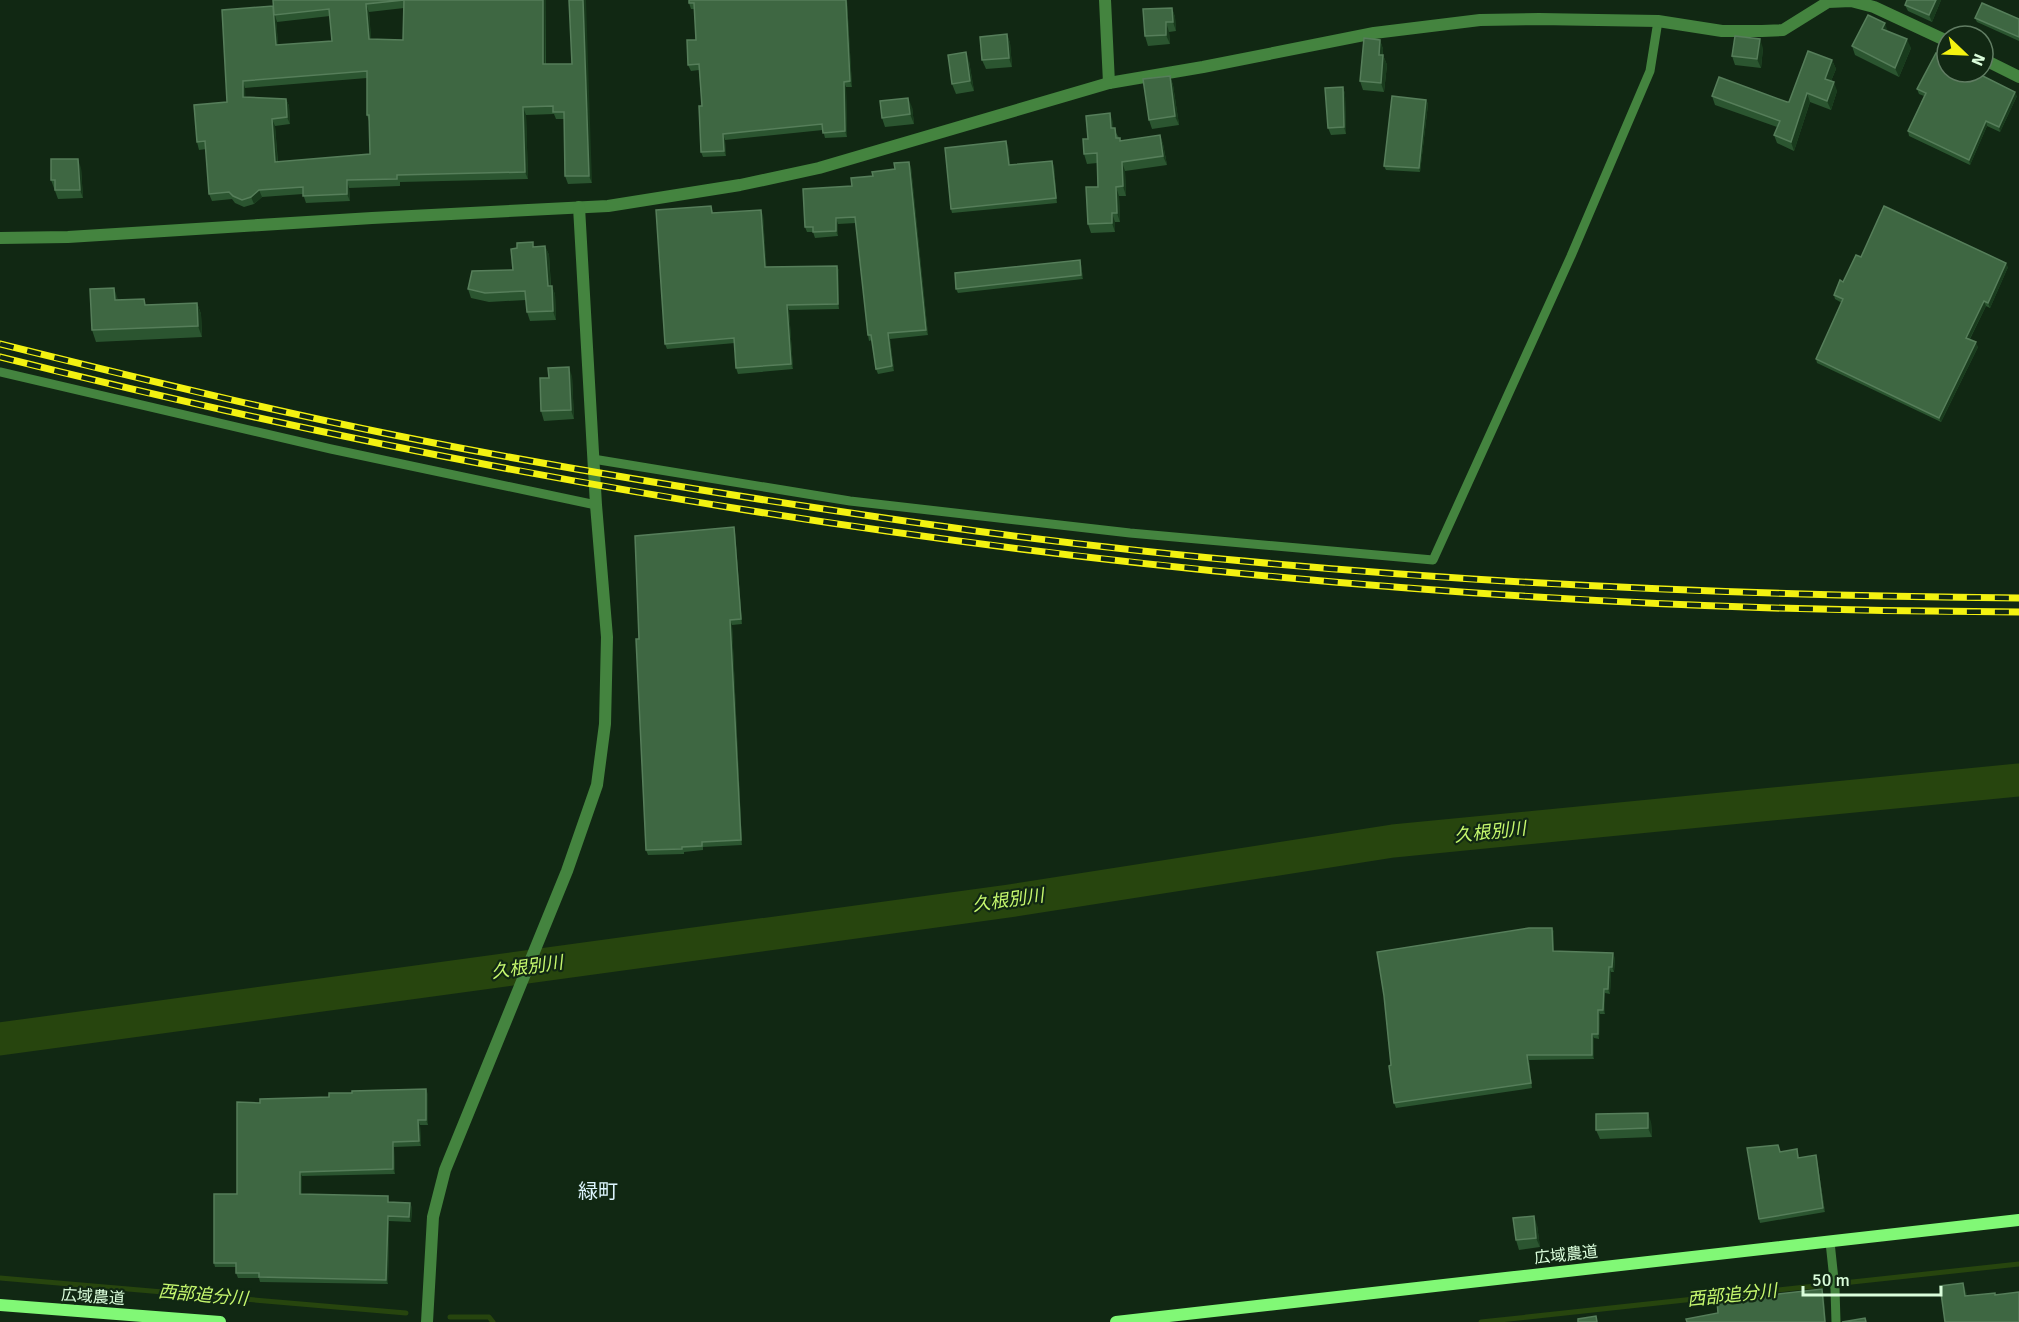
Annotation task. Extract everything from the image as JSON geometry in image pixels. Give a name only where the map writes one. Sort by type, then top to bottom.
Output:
[{"type":"street","points":[[1105,0],[1109,83]]},
{"type":"street","points":[[0,238],[68,237],[608,206],[740,185],[819,168],[1109,83],[1374,33],[1480,20],[1658,21],[1722,31],[1783,30],[1828,2],[1851,1],[1874,7],[1935,35]]},
{"type":"street","points":[[1995,65],[2019,77]]},
{"type":"street","points":[[427,1322],[433,1216],[445,1170],[557,895],[597,785],[605,724],[607,638],[593,459],[579,207]]},
{"type":"street","name":"広域農道","points":[[1116,1322],[2019,1220]]},
{"type":"street","name":"広域農道","points":[[0,1305],[220,1322]]},
{"type":"lane","points":[[593,459],[850,501],[1130,533],[1433,560],[1571,256],[1650,71],[1658,21]]},
{"type":"lane","points":[[0,372],[331,449],[596,505]]},
{"type":"lane","points":[[1830,1242],[1836,1322]]},
{"type":"building","points":[[273,0],[404,0],[543,0],[543,64],[572,64],[569,0],[583,0],[589,176],[565,176],[564,112],[553,112],[553,106],[523,107],[525,172],[397,175],[397,179],[347,180],[347,194],[303,196],[303,187],[259,190],[251,197],[242,200],[229,192],[209,194],[205,141],[197,142],[194,105],[227,102],[222,10],[273,6],[276,45],[332,41],[329,9],[274,15]],"holes":[[[404,0],[403,40],[369,39],[366,4]],[[367,71],[370,154],[275,162],[272,119],[287,117],[286,99],[243,97],[243,81]]]},
{"type":"building","points":[[689,0],[846,0],[850,81],[844,82],[845,131],[823,133],[822,124],[723,134],[724,151],[701,152],[699,106],[702,106],[699,64],[688,65],[687,40],[696,40],[694,3],[689,3]]},
{"type":"building","points":[[1907,0],[1936,0],[1929,15],[1905,5]]},
{"type":"building","points":[[1982,3],[2019,19],[2019,37],[1995,27],[1995,24],[1975,18]]},
{"type":"building","points":[[1172,8],[1173,22],[1166,22],[1166,35],[1145,36],[1143,9]]},
{"type":"building","points":[[1868,15],[1885,23],[1882,29],[1907,39],[1895,68],[1852,46]]},
{"type":"building","points":[[1007,34],[1009,58],[982,60],[980,37]]},
{"type":"building","points":[[1735,36],[1760,39],[1757,59],[1732,56]]},
{"type":"building","points":[[1364,38],[1380,40],[1379,55],[1383,55],[1381,83],[1360,81]]},
{"type":"building","points":[[1808,51],[1832,60],[1825,79],[1834,82],[1827,101],[1807,93],[1791,142],[1774,135],[1780,121],[1712,96],[1719,77],[1789,102]]},
{"type":"building","points":[[966,52],[970,81],[952,84],[948,55]]},
{"type":"building","points":[[1935,55],[1935,84],[1995,84],[1995,82],[2015,92],[1999,127],[1986,121],[1969,160],[1908,131],[1926,93],[1917,89]]},
{"type":"building","points":[[1170,76],[1175,116],[1149,120],[1143,79]]},
{"type":"building","points":[[1343,87],[1344,127],[1328,128],[1325,88]]},
{"type":"building","points":[[1392,96],[1426,100],[1419,168],[1384,166]]},
{"type":"building","points":[[908,98],[910,114],[882,118],[880,101]]},
{"type":"building","points":[[1110,113],[1111,128],[1115,128],[1116,138],[1120,138],[1120,141],[1160,135],[1163,156],[1122,162],[1123,186],[1116,187],[1117,213],[1112,213],[1112,223],[1088,224],[1086,187],[1098,187],[1097,153],[1084,154],[1083,139],[1088,139],[1086,116]]},
{"type":"building","points":[[1006,141],[1009,165],[1052,161],[1056,198],[951,209],[945,148]]},
{"type":"building","points":[[51,159],[78,159],[80,190],[55,190],[55,180],[51,180]]},
{"type":"building","points":[[909,162],[926,330],[888,333],[892,366],[876,369],[871,335],[868,335],[855,217],[836,218],[836,231],[813,232],[813,227],[805,227],[803,189],[852,186],[851,178],[873,176],[872,172],[895,169],[894,163]]},
{"type":"building","points":[[711,206],[712,213],[761,210],[765,267],[837,266],[838,304],[787,305],[791,364],[736,368],[734,338],[665,344],[656,210]]},
{"type":"building","points":[[1884,206],[2006,263],[1988,303],[1984,301],[1966,338],[1976,342],[1939,418],[1816,359],[1843,299],[1834,295],[1840,280],[1843,282],[1856,255],[1861,257]]},
{"type":"building","points":[[533,242],[533,247],[545,246],[548,286],[552,286],[553,311],[527,312],[525,291],[485,293],[468,289],[472,271],[513,270],[511,249],[517,248],[517,243]]},
{"type":"building","points":[[1080,260],[1081,275],[956,289],[955,273]]},
{"type":"building","points":[[114,288],[115,300],[144,299],[145,305],[197,303],[198,326],[92,330],[90,289]]},
{"type":"building","points":[[569,367],[571,410],[541,411],[540,378],[549,378],[548,368]]},
{"type":"building","points":[[734,527],[741,619],[730,620],[741,840],[702,842],[702,846],[682,847],[682,849],[646,850],[636,639],[639,639],[635,536]]},
{"type":"building","points":[[1529,928],[1552,928],[1553,951],[1613,953],[1612,967],[1609,967],[1608,989],[1604,989],[1603,1010],[1598,1010],[1598,1034],[1592,1034],[1592,1055],[1527,1055],[1531,1083],[1394,1103],[1384,996],[1377,952]]},
{"type":"building","points":[[426,1089],[426,1120],[418,1120],[419,1141],[393,1142],[393,1169],[300,1172],[300,1194],[388,1196],[388,1202],[410,1203],[409,1217],[388,1216],[386,1280],[259,1277],[259,1273],[236,1273],[236,1263],[214,1263],[214,1194],[237,1194],[237,1102],[260,1103],[260,1099],[329,1097],[329,1093],[352,1093],[352,1091]]},
{"type":"building","points":[[1648,1113],[1648,1128],[1596,1130],[1596,1114]]},
{"type":"building","points":[[1778,1145],[1780,1152],[1797,1149],[1798,1158],[1816,1155],[1823,1208],[1759,1219],[1747,1148]]},
{"type":"building","points":[[1534,1216],[1536,1238],[1516,1240],[1513,1218]]},
{"type":"building","points":[[1963,1283],[1965,1296],[2019,1292],[2019,1322],[1945,1322],[1940,1286]]},
{"type":"building","points":[[1822,1289],[1825,1322],[1687,1322],[1686,1319],[1718,1313],[1717,1301]]},
{"type":"building","points":[[1596,1316],[1597,1322],[1578,1322],[1578,1319]]},
{"type":"building","points":[[1865,1318],[1866,1322],[1842,1322]]},
{"type":"waterway","name":"久根別川","points":[[0,1039],[1009,901],[1393,841],[2019,780]]},
{"type":"waterway","name":"西部追分川","points":[[1481,1322],[2019,1264]]},
{"type":"waterway","name":"西部追分川","points":[[0,1278],[406,1313]]},
{"type":"waterway","name":"西部追分川","points":[[450,1317],[489,1317],[493,1322]]},
{"type":"railway","points":[[0,344],[230,399],[460,448],[717,493],[976,531],[1236,560],[1497,581],[1758,593],[2019,598]]},
{"type":"railway","points":[[0,357],[248,416],[498,467],[749,510],[1002,546],[1255,575],[1509,595],[1764,608],[2019,612]]},
{"type":"district","name":"緑町","points":[[598,1191]]}]
